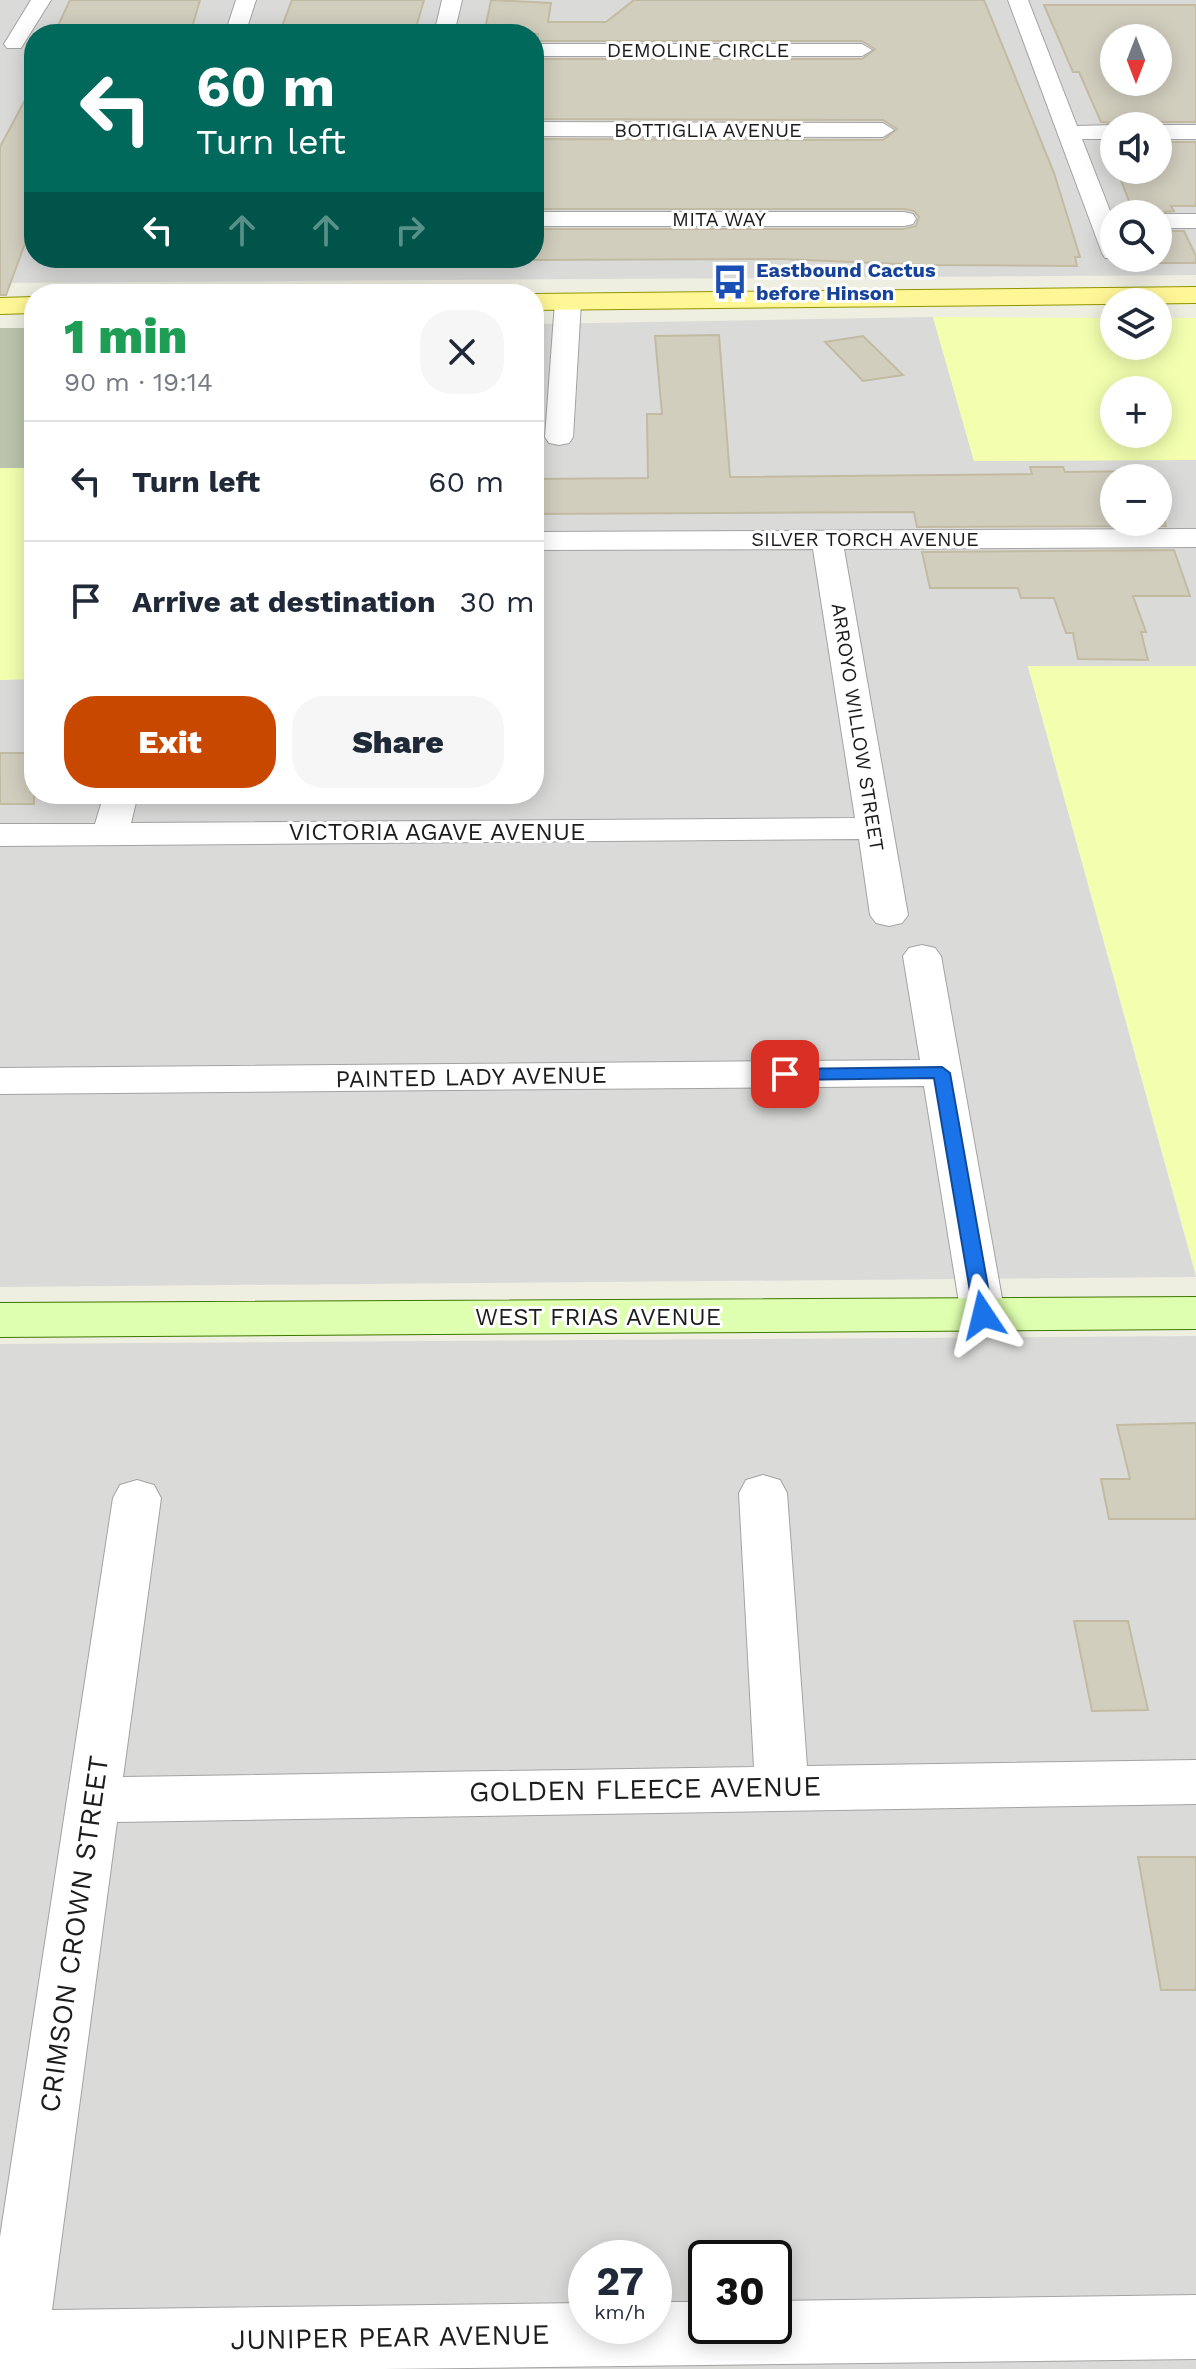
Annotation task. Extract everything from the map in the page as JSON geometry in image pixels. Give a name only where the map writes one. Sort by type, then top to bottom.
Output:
[{"type":"main road","points":[[544,302],[1196,295]]},
{"type":"main road","points":[[0,306],[24,305]]},
{"type":"street","points":[[30,24],[41,0]]},
{"type":"street","points":[[238,24],[246,0]]},
{"type":"street","points":[[446,24],[452,0]]},
{"type":"street","points":[[1018,0],[1067,133],[1100,204]]},
{"type":"street","points":[[16,57],[24,39]]},
{"type":"street","name":"DEMOLINE CIRCLE","points":[[544,50],[862,50]]},
{"type":"street","name":"BOTTIGLIA AVENUE","points":[[544,129],[883,130]]},
{"type":"street","points":[[1067,133],[1100,132]]},
{"type":"street","points":[[1172,132],[1196,132]]},
{"type":"street","name":"MITA WAY","points":[[544,219],[904,219]]},
{"type":"street","points":[[1172,221],[1196,221]]},
{"type":"street","points":[[559,437],[568,302]]},
{"type":"street","name":"SILVER TORCH AVENUE","points":[[544,541],[1196,538]]},
{"type":"street","name":"ARROYO WILLOW STREET","points":[[827,539],[889,915]]},
{"type":"street","points":[[110,834],[118,804]]},
{"type":"street","points":[[504,831],[505,804]]},
{"type":"street","name":"VICTORIA AGAVE AVENUE","points":[[0,835],[874,828]]},
{"type":"street","points":[[922,956],[983,1315]]},
{"type":"street","name":"PAINTED LADY AVENUE","points":[[0,1081],[942,1073]]},
{"type":"street","name":"WEST FRIAS AVENUE","points":[[0,1320],[1196,1313]]},
{"type":"street","points":[[763,1493],[782,1787]]},
{"type":"street","name":"CRIMSON CROWN STREET","points":[[14,2355],[137,1498]]},
{"type":"street","name":"GOLDEN FLEECE AVENUE","points":[[94,1800],[1196,1782]]},
{"type":"street","name":"JUNIPER PEAR AVENUE","points":[[14,2355],[1196,2327]]},
{"type":"shaded area","points":[[0,0],[1196,0],[1196,275],[0,283]]},
{"type":"shaded area","points":[[933,317],[974,461],[1196,460],[1196,666],[1028,667],[1196,1277],[0,1287],[0,680],[24,679],[24,804],[544,804],[544,324]]},
{"type":"shaded area","points":[[0,328],[24,328],[24,468],[0,468]]},
{"type":"shaded area","points":[[1196,1336],[1196,2369],[0,2369],[0,1344]]},
{"type":"sand","points":[[933,317],[1100,318],[1100,360],[1172,360],[1172,318],[1196,318],[1196,460],[974,461]]},
{"type":"sand","points":[[0,468],[24,468],[24,679],[0,680]]},
{"type":"sand","points":[[1028,666],[1196,666],[1196,1274]]},
{"type":"building","points":[[70,0],[200,0],[193,24],[59,24]]},
{"type":"building","points":[[292,0],[424,0],[417,24],[283,24]]},
{"type":"building","points":[[491,0],[551,3],[548,22],[606,22],[634,0],[984,0],[1054,173],[1080,257],[1075,257],[1077,266],[925,265],[781,259],[544,260],[544,229],[904,229],[916,226],[919,217],[914,211],[904,209],[544,209],[544,139],[883,140],[897,129],[883,120],[544,119],[544,59],[862,59],[875,49],[862,41],[544,41],[544,24],[486,24]]},
{"type":"building","points":[[1044,5],[1196,5],[1196,122],[1172,122],[1172,112],[1100,112],[1100,120],[1079,72],[1073,72]]},
{"type":"building","points":[[24,102],[24,246],[6,295],[0,295],[0,147]]},
{"type":"building","points":[[1172,142],[1196,142],[1196,206],[1172,206],[1172,200],[1129,200],[1122,184],[1172,184]]},
{"type":"building","points":[[1172,231],[1184,231],[1196,256],[1196,263],[1172,263]]},
{"type":"building","points":[[719,335],[730,477],[1032,474],[1030,467],[1063,467],[1065,472],[1100,472],[1100,526],[917,527],[914,512],[544,514],[544,479],[648,478],[647,414],[662,414],[655,336]]},
{"type":"building","points":[[863,336],[903,375],[863,381],[825,342]]},
{"type":"building","points":[[1174,550],[1190,596],[1133,596],[1146,632],[1141,632],[1148,660],[1078,659],[1073,633],[1066,633],[1054,598],[1021,598],[1018,588],[930,588],[922,552]]},
{"type":"building","points":[[0,753],[24,753],[24,804],[0,804]]},
{"type":"building","points":[[1196,1423],[1196,1519],[1109,1519],[1101,1479],[1130,1479],[1117,1425]]},
{"type":"building","points":[[1074,1621],[1128,1621],[1148,1710],[1092,1711]]},
{"type":"building","points":[[1138,1857],[1196,1857],[1196,1990],[1161,1990]]},
{"type":"place","name":"Eastbound Cactus before Hinson","points":[[730,282]]},
{"type":"route","points":[[785,1074],[942,1073],[983,1315]]}]
